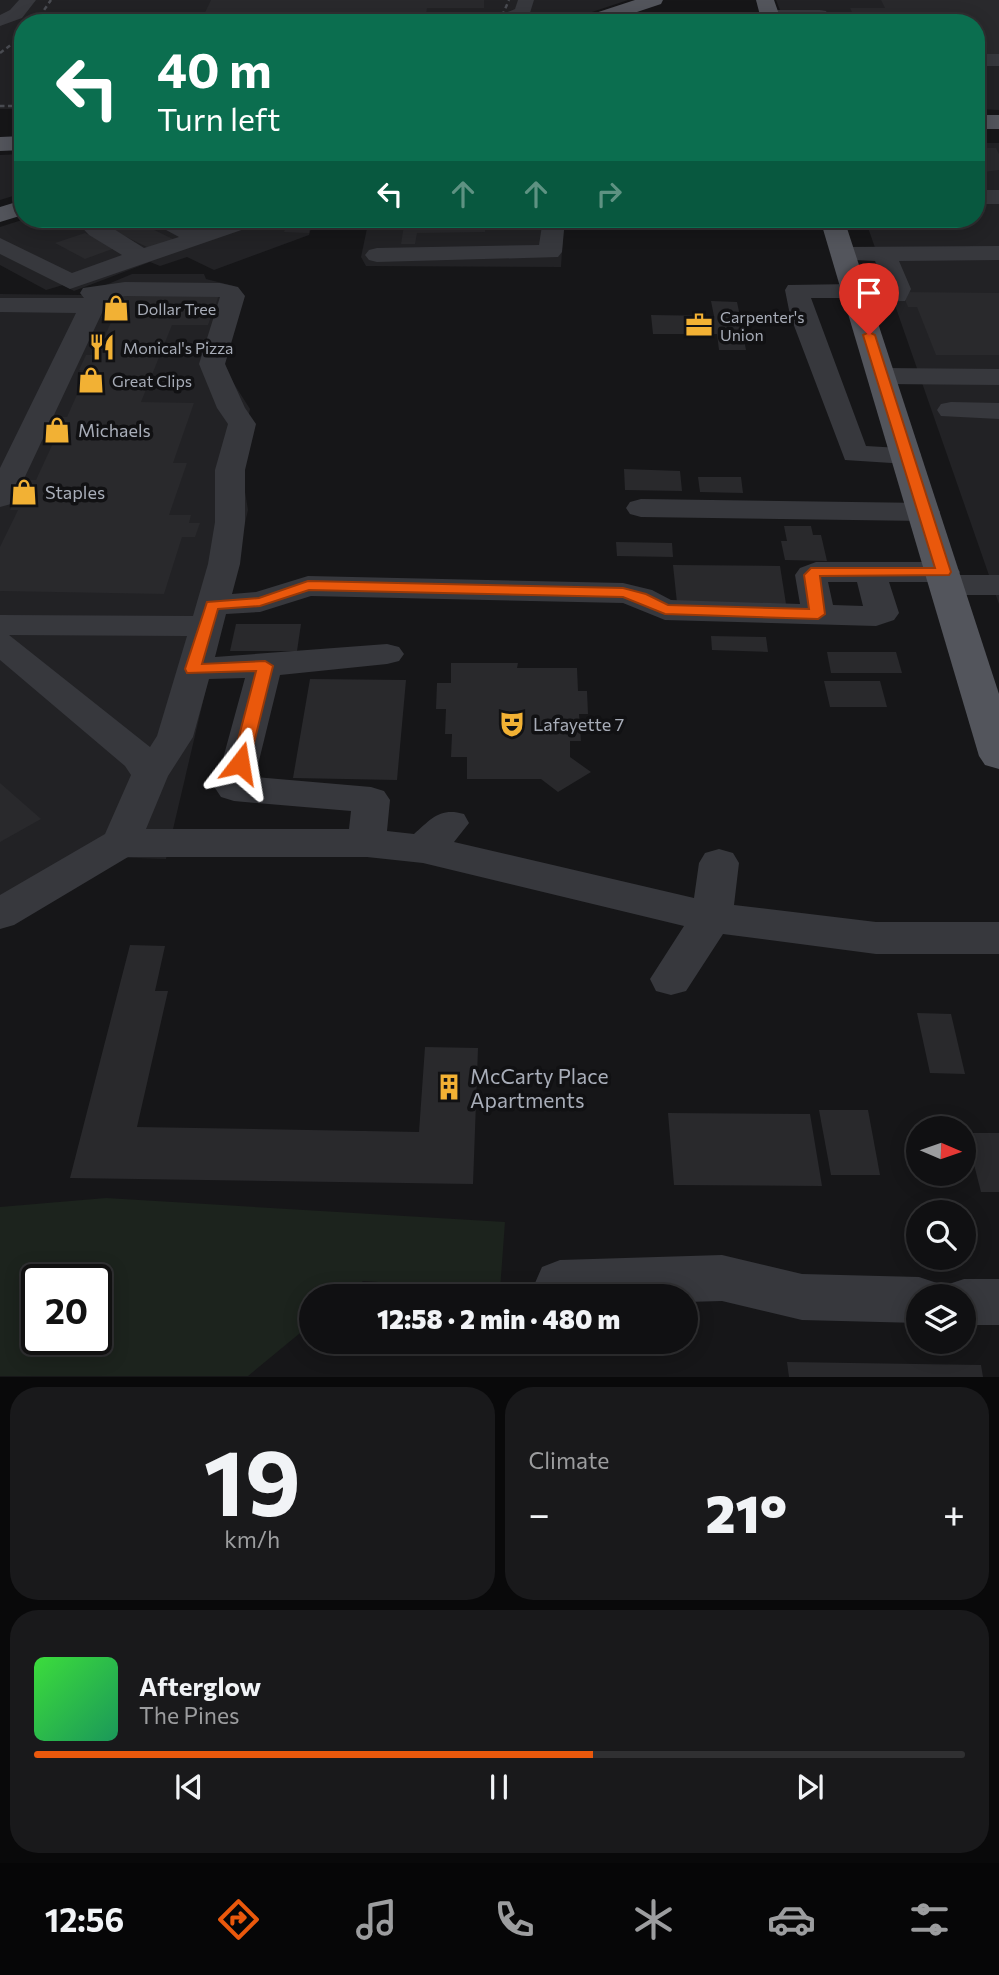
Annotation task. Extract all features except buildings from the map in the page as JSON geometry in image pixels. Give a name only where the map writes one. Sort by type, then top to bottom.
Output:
[{"type":"main road","points":[[611,14],[654,0]]},
{"type":"main road","points":[[835,228],[946,578],[999,756]]},
{"type":"street","points":[[16,14],[28,0]]},
{"type":"street","points":[[769,12],[803,14]]},
{"type":"street","points":[[95,228],[141,256]]},
{"type":"street","points":[[180,228],[199,238]]},
{"type":"street","points":[[70,282],[226,228]]},
{"type":"street","points":[[377,255],[550,252],[553,228]]},
{"type":"street","points":[[0,245],[70,282],[96,301]]},
{"type":"street","points":[[843,254],[999,253]]},
{"type":"street","points":[[884,254],[899,289],[896,296],[797,290],[803,315],[855,454],[907,455]]},
{"type":"street","points":[[0,305],[96,301],[124,289],[220,290],[233,296],[212,364],[231,408],[242,424],[230,470],[230,522],[224,564],[175,737],[150,775],[121,843]]},
{"type":"street","points":[[0,498],[96,301]]},
{"type":"street","points":[[882,376],[999,377]]},
{"type":"street","points":[[951,410],[999,411]]},
{"type":"street","points":[[641,508],[841,511],[846,530],[928,521]]},
{"type":"street","points":[[818,614],[811,575],[817,572],[870,572],[999,585]]},
{"type":"street","points":[[0,625],[209,616],[308,586],[623,593],[640,597],[665,610],[876,616],[882,613],[870,572]]},
{"type":"street","points":[[0,643],[138,757],[150,775]]},
{"type":"street","points":[[193,669],[265,666],[387,654]]},
{"type":"street","points":[[265,666],[234,788],[371,800],[367,843]]},
{"type":"street","points":[[0,914],[121,843],[367,843],[437,836],[712,917],[876,938],[999,938]]},
{"type":"street","points":[[671,979],[712,917],[719,863]]},
{"type":"street","points":[[560,1283],[722,1278],[802,1297],[906,1300]]},
{"type":"street","points":[[976,1301],[999,1302]]},
{"type":"shaded area","points":[[0,0],[628,0],[586,14],[14,14],[14,109],[0,109]]},
{"type":"shaded area","points":[[776,0],[999,0],[999,110],[985,109],[985,14],[781,14]]},
{"type":"shaded area","points":[[985,143],[999,143],[999,604],[868,228],[985,228]]},
{"type":"shaded area","points":[[14,154],[14,196],[0,200],[0,155]]},
{"type":"shaded area","points":[[14,223],[14,228],[311,228],[309,235],[214,270],[187,257],[160,266],[150,262],[74,291],[63,285],[46,290],[0,265],[0,227]]},
{"type":"shaded area","points":[[367,228],[563,228],[561,267],[366,266],[361,257]]},
{"type":"shaded area","points":[[132,274],[204,274],[206,279],[234,286],[244,297],[224,358],[227,373],[250,409],[240,461],[248,510],[166,859],[109,857],[0,924],[0,294],[82,295]]},
{"type":"shaded area","points":[[106,1198],[505,1222],[500,1284],[363,1281],[360,1284],[299,1284],[299,1334],[248,1376],[0,1376],[0,1207]]},
{"type":"railway","points":[[41,14],[51,0]]},
{"type":"railway","points":[[503,14],[509,0]]},
{"type":"railway","points":[[0,53],[14,43]]},
{"type":"railway","points":[[0,106],[14,106]]},
{"type":"place","name":"Dollar Tree","points":[[116,308]]},
{"type":"place","name":"Carpenter's Union","points":[[699,325]]},
{"type":"place","name":"Monical's Pizza","points":[[102,347]]},
{"type":"place","name":"Great Clips","points":[[91,380]]},
{"type":"place","name":"Michaels","points":[[57,430]]},
{"type":"place","name":"Staples","points":[[24,492]]},
{"type":"place","name":"Lafayette 7","points":[[512,724]]},
{"type":"place","name":"McCarty Place Apartments","points":[[449,1087]]},
{"type":"route","points":[[240,763],[265,666],[193,669],[212,605],[233,606],[260,602],[308,586],[623,593],[640,597],[665,610],[818,614],[811,575],[817,572],[944,572],[869,335]]}]
